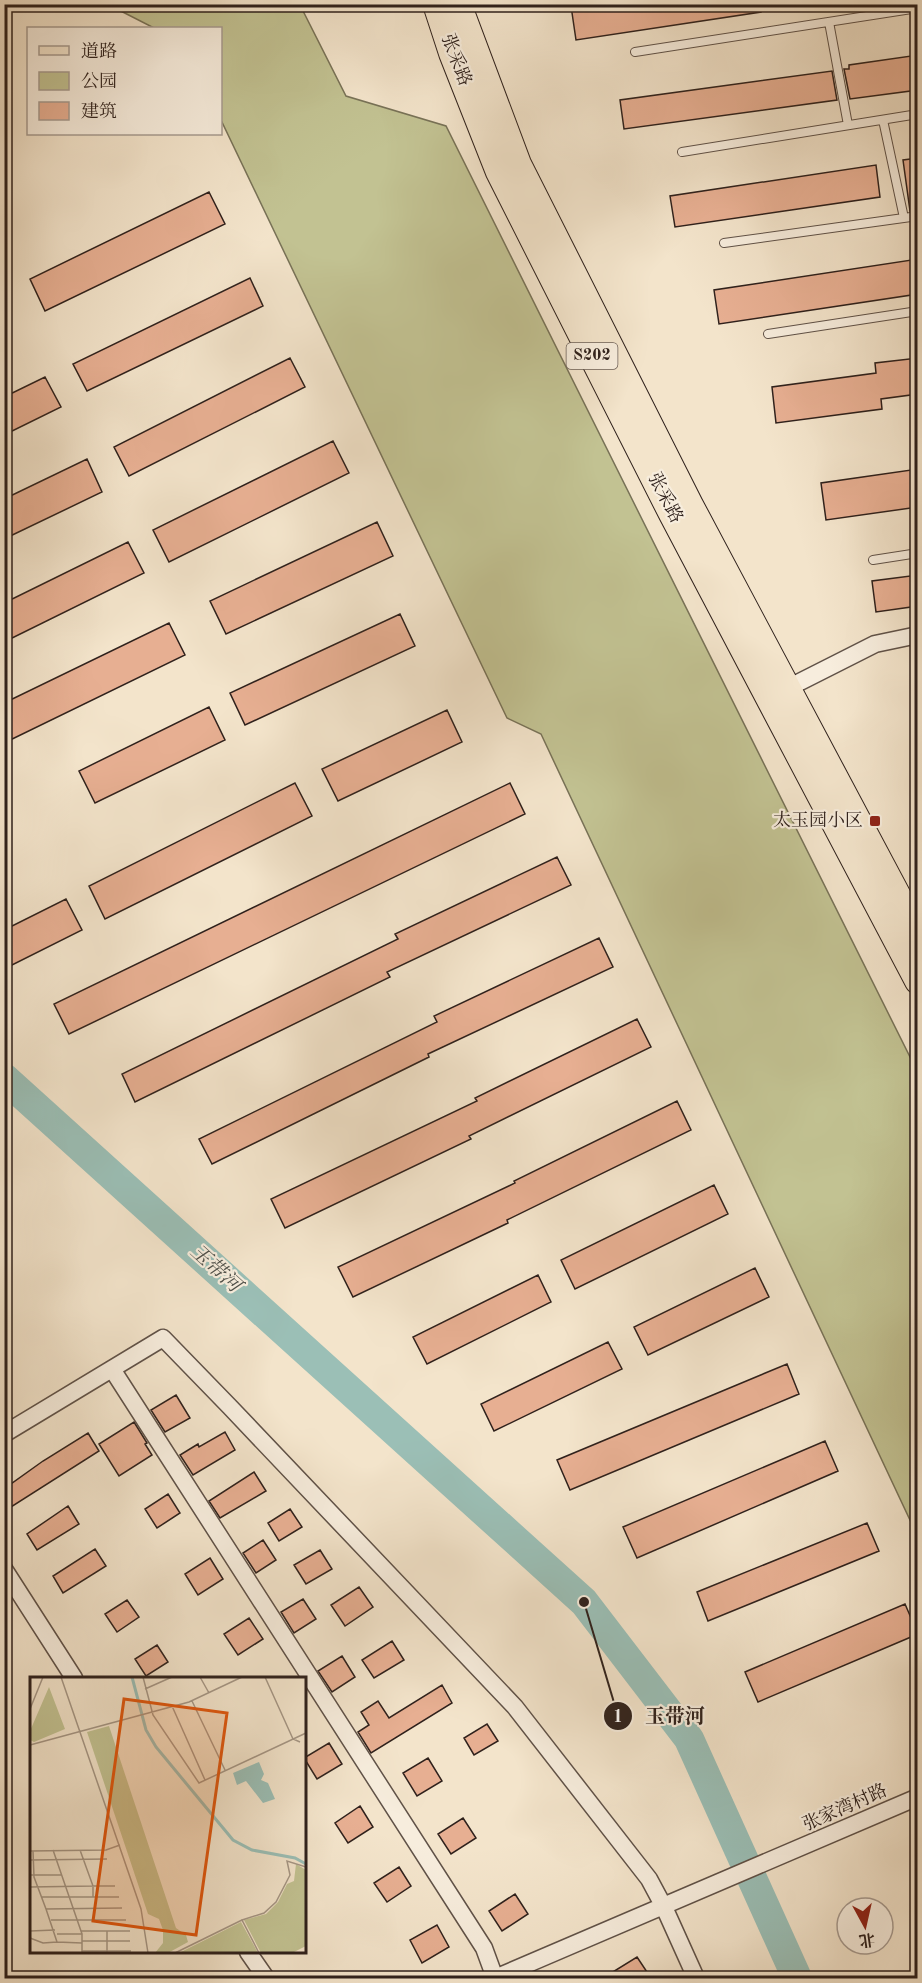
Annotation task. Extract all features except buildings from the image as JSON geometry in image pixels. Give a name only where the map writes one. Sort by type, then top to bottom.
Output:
[{"type":"main road","name":"张采路","points":[[436,4],[452,53],[500,172],[672,514],[918,934]]},
{"type":"main road","name":"张采路","points":[[458,4],[518,164],[690,505],[778,693],[918,981]]},
{"type":"street","points":[[778,693],[875,644],[918,635]]},
{"type":"street","points":[[4,1434],[163,1338],[515,1707],[648,1879],[664,1907],[696,1978]]},
{"type":"street","points":[[112,1370],[484,1947],[495,1978]]},
{"type":"street","points":[[4,1569],[73,1677]]},
{"type":"street","name":"张家湾村路","points":[[495,1978],[715,1886],[918,1797]]},
{"type":"street","points":[[249,1953],[266,1978]]},
{"type":"lane","points":[[635,52],[918,8]]},
{"type":"lane","points":[[829,21],[848,125]]},
{"type":"lane","points":[[682,152],[918,114]]},
{"type":"lane","points":[[884,120],[904,218]]},
{"type":"lane","points":[[724,243],[918,216]]},
{"type":"lane","points":[[768,334],[918,311]]},
{"type":"lane","points":[[873,560],[918,553]]},
{"type":"green space","points":[[109,5],[300,5],[346,96],[446,126],[917,1071],[917,1535],[541,734],[507,718],[222,122],[222,27],[152,27]]},
{"type":"waterway","name":"玉带河","points":[[4,1078],[584,1602],[689,1739],[797,1978]]},
{"type":"place","name":"太玉园小区","points":[[875,821]]},
{"type":"place","name":"玉带河","points":[[584,1602]]}]
